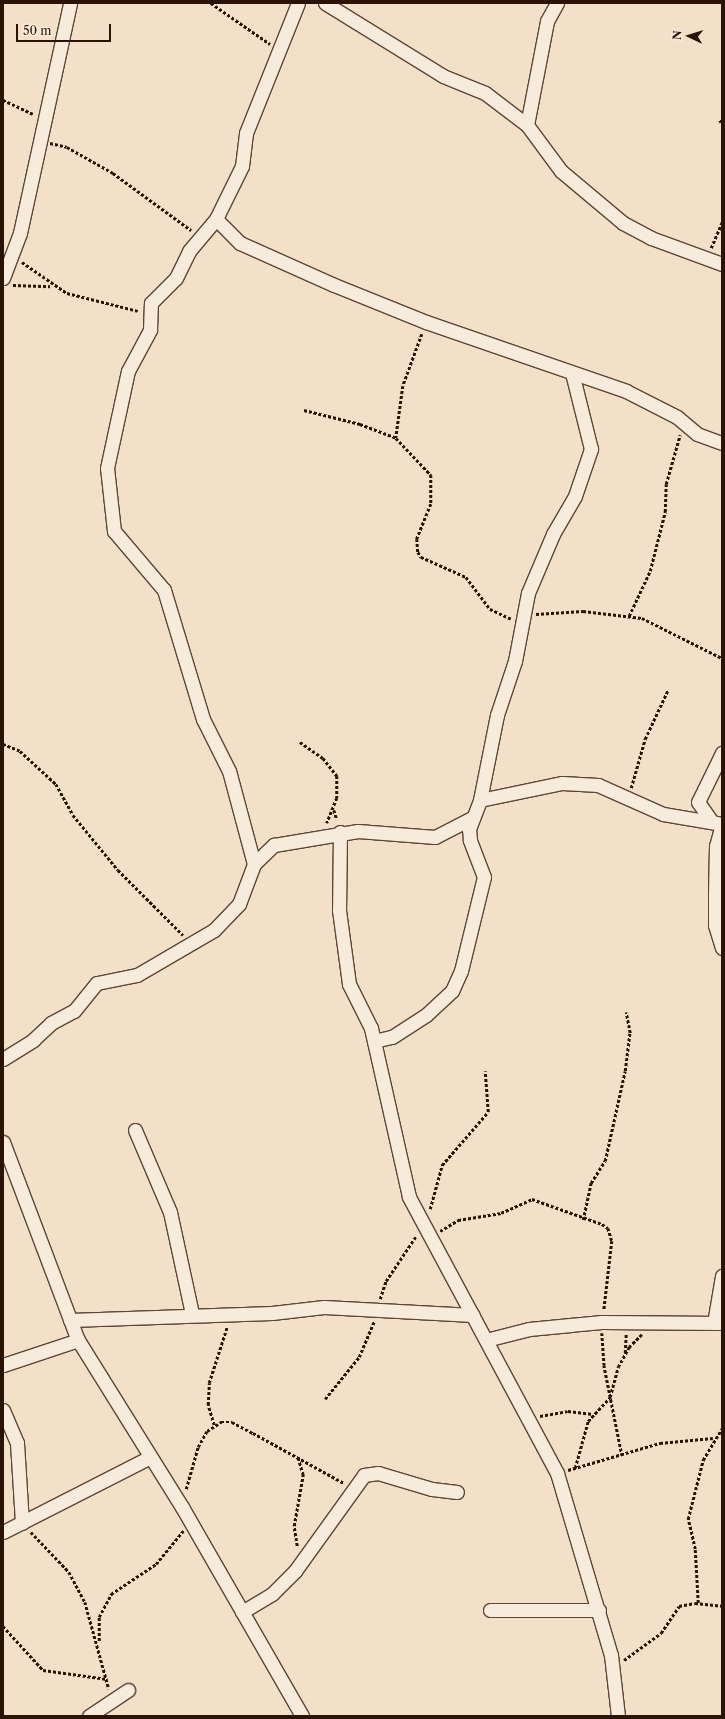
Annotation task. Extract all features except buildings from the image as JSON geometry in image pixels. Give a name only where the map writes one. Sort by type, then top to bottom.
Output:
[{"type":"street","points":[[7,282],[70,3]]},
{"type":"street","points":[[254,864],[229,771],[204,718],[164,590],[114,531],[107,487],[108,457],[128,371],[148,338],[151,303],[176,278],[201,237],[216,219],[242,166],[244,140],[257,112],[276,49],[298,3]]},
{"type":"street","points":[[325,3],[443,76],[476,87],[527,125],[561,171],[623,223],[650,238],[722,264]]},
{"type":"street","points":[[527,125],[547,21],[557,3]]},
{"type":"street","points":[[216,219],[240,243],[426,322],[626,391],[684,422],[697,434],[722,443]]},
{"type":"street","points":[[374,1042],[414,1025],[452,991],[459,976],[483,890],[482,869],[469,834],[472,818],[480,800],[497,714],[515,661],[522,619],[553,534],[575,496],[591,448],[572,373]]},
{"type":"street","points":[[719,823],[698,802],[722,753]]},
{"type":"street","points":[[480,800],[575,783],[598,785],[663,814],[719,823]]},
{"type":"street","points":[[3,1060],[33,1040],[51,1023],[74,1011],[97,983],[137,975],[191,944],[228,918],[239,904],[254,864],[274,845],[322,834],[340,832],[435,837],[472,818]]},
{"type":"street","points":[[719,823],[716,846],[715,925],[722,948]]},
{"type":"street","points":[[340,832],[339,910],[349,984],[368,1018],[409,1197],[428,1229],[486,1340],[530,1419],[557,1473],[599,1610],[614,1670],[618,1716]]},
{"type":"street","points":[[135,1130],[170,1212],[192,1314]]},
{"type":"street","points":[[3,1142],[78,1340],[182,1507],[302,1716]]},
{"type":"street","points":[[486,1340],[529,1329],[602,1322],[718,1323],[722,1276]]},
{"type":"street","points":[[70,1320],[192,1314],[272,1314],[324,1307],[377,1312],[473,1315]]},
{"type":"street","points":[[3,1365],[78,1340]]},
{"type":"street","points":[[3,1410],[17,1443],[22,1523]]},
{"type":"street","points":[[3,1532],[150,1456]]},
{"type":"street","points":[[242,1612],[272,1594],[300,1562],[352,1488],[364,1475],[378,1473],[432,1489],[457,1492]]},
{"type":"street","points":[[490,1610],[599,1610]]},
{"type":"street","points":[[89,1716],[111,1699],[128,1690]]},
{"type":"path","points":[[211,3],[276,49]]},
{"type":"path","points":[[3,100],[43,118]]},
{"type":"path","points":[[720,120],[722,124]]},
{"type":"path","points":[[38,142],[67,147],[89,158],[132,184],[163,211],[201,237]]},
{"type":"path","points":[[706,258],[722,222]]},
{"type":"path","points":[[13,256],[51,286],[67,293],[149,314]]},
{"type":"path","points":[[7,282],[51,286]]},
{"type":"path","points":[[396,438],[402,386],[426,322]]},
{"type":"path","points":[[304,410],[360,424],[396,438],[431,475],[431,504],[417,539],[421,557],[466,577],[490,609],[522,619],[583,611],[642,618],[722,658]]},
{"type":"path","points":[[629,616],[650,571],[665,512],[666,484],[684,422]]},
{"type":"path","points":[[630,798],[636,763],[668,690]]},
{"type":"path","points":[[300,742],[323,758],[337,776],[337,798],[322,834]]},
{"type":"path","points":[[3,744],[20,751],[56,784],[73,815],[118,870],[191,944]]},
{"type":"path","points":[[583,1220],[591,1182],[605,1161],[625,1071],[630,1033],[626,1012]]},
{"type":"path","points":[[325,1399],[359,1357],[372,1332],[386,1281],[428,1229],[433,1190],[442,1165],[488,1112],[485,1071]]},
{"type":"path","points":[[428,1229],[458,1220],[501,1213],[532,1199],[583,1220],[602,1224],[612,1234],[602,1322],[610,1397],[622,1455]]},
{"type":"path","points":[[214,1425],[208,1405],[209,1383],[232,1313]]},
{"type":"path","points":[[575,1468],[593,1414],[610,1397],[626,1354],[653,1322]]},
{"type":"path","points":[[626,1330],[626,1354]]},
{"type":"path","points":[[530,1419],[557,1412],[593,1414]]},
{"type":"path","points":[[182,1507],[198,1447],[214,1425],[232,1422],[352,1488]]},
{"type":"path","points":[[698,1603],[695,1553],[688,1519],[703,1460],[714,1438],[722,1428]]},
{"type":"path","points":[[557,1473],[660,1443],[714,1438]]},
{"type":"path","points":[[298,1459],[303,1488],[294,1532],[300,1562]]},
{"type":"path","points":[[99,1644],[99,1617],[111,1594],[156,1564],[189,1520]]},
{"type":"path","points":[[22,1523],[69,1572],[84,1602],[99,1644],[111,1699]]},
{"type":"path","points":[[614,1670],[661,1633],[679,1606],[698,1603],[722,1606]]},
{"type":"path","points":[[3,1626],[43,1670],[107,1679]]}]
